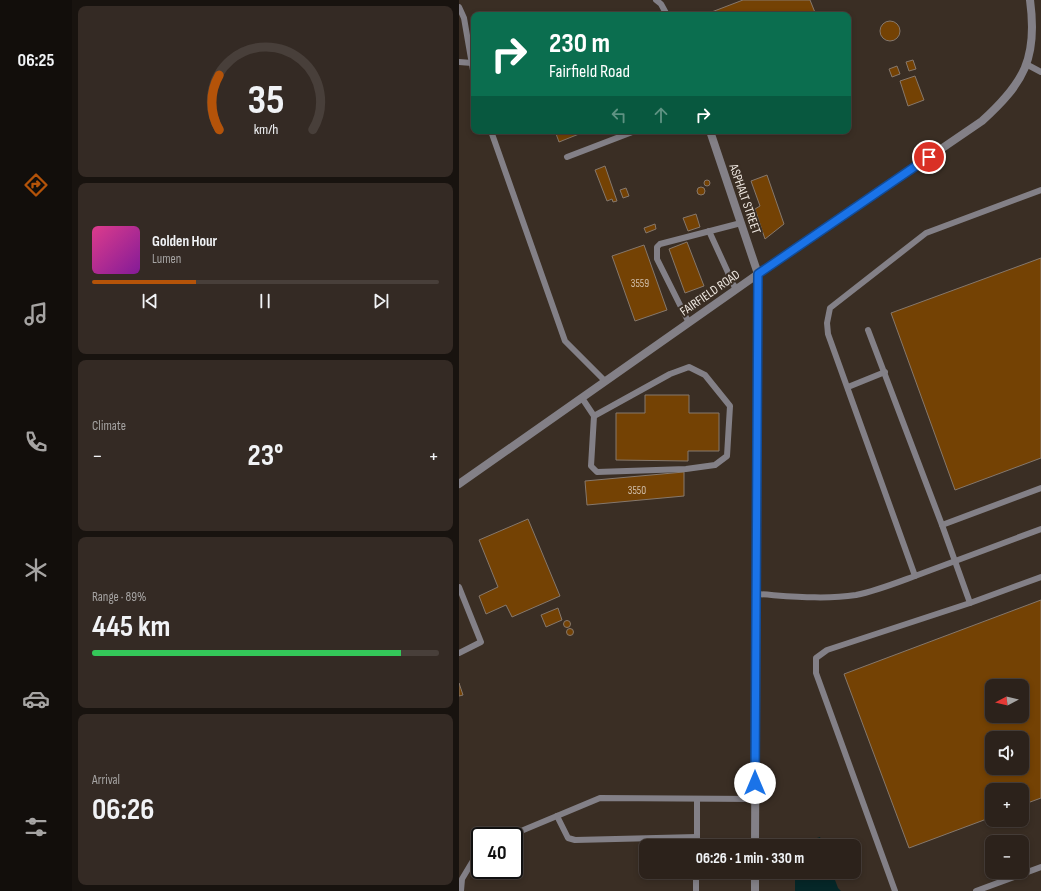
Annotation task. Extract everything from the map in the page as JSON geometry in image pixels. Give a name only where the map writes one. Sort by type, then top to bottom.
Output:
[{"type":"street","name":"FAIRFIELD ROAD","points":[[459,484],[758,274],[982,121],[1012,92],[1023,75],[1032,40],[1033,20],[1030,0]]},
{"type":"street","name":"ASPHALT STREET","points":[[711,134],[758,274],[755,839]]},
{"type":"street","points":[[755,879],[755,891]]},
{"type":"lane","points":[[657,0],[665,12]]},
{"type":"lane","points":[[459,7],[464,18],[471,57]]},
{"type":"lane","points":[[459,62],[471,63]]},
{"type":"lane","points":[[1027,64],[1041,72]]},
{"type":"lane","points":[[492,134],[565,341],[605,381]]},
{"type":"lane","points":[[567,157],[627,134]]},
{"type":"lane","points":[[915,576],[828,334],[827,323],[830,308],[926,233],[1041,190]]},
{"type":"lane","points":[[689,323],[657,259],[657,247],[660,244],[741,223]]},
{"type":"lane","points":[[709,231],[736,290]]},
{"type":"lane","points":[[868,330],[942,525],[953,562],[969,603]]},
{"type":"lane","points":[[582,398],[595,416],[591,466],[597,472],[686,469],[715,465],[727,456],[730,406],[705,374],[689,367],[669,374],[595,416]]},
{"type":"lane","points":[[848,388],[885,372]]},
{"type":"lane","points":[[942,525],[1041,488]]},
{"type":"lane","points":[[757,594],[808,597],[856,595],[891,585],[1041,529]]},
{"type":"lane","points":[[895,891],[816,673],[816,658],[827,650],[969,603],[1041,577]]},
{"type":"lane","points":[[459,587],[481,642],[459,653]]},
{"type":"lane","points":[[523,830],[600,798],[755,799]]},
{"type":"lane","points":[[557,816],[567,838],[575,840],[697,837],[697,799]]},
{"type":"lane","points":[[461,891],[462,879],[471,864]]},
{"type":"lane","points":[[976,891],[1041,867]]},
{"type":"lane","points":[[696,879],[696,891]]},
{"type":"water","points":[[795,879],[835,879],[838,888],[841,891],[795,891]]},
{"type":"building","points":[[743,0],[810,0],[815,12],[712,12]]},
{"type":"building","points":[[886,21],[894,21],[900,27],[900,35],[894,41],[886,41],[880,35],[880,27]]},
{"type":"building","points":[[913,60],[916,69],[909,71],[906,62]]},
{"type":"building","points":[[897,66],[900,74],[892,77],[889,69]]},
{"type":"building","points":[[915,76],[924,100],[908,106],[900,81]]},
{"type":"building","points":[[556,134],[579,134],[559,142]]},
{"type":"building","points":[[605,166],[617,201],[613,202],[612,199],[607,201],[595,170]]},
{"type":"building","points":[[767,175],[784,224],[765,239],[755,209],[760,206],[751,181]]},
{"type":"building","points":[[707,180],[710,183],[707,186],[704,183]]},
{"type":"building","points":[[701,187],[704,188],[704,194],[701,195],[698,194],[697,191],[698,188]]},
{"type":"building","points":[[626,188],[629,196],[623,198],[620,190]]},
{"type":"building","points":[[696,214],[700,227],[688,231],[683,218]]},
{"type":"building","points":[[655,224],[656,229],[646,233],[644,228]]},
{"type":"building","points":[[687,242],[704,286],[685,293],[669,249]]},
{"type":"building","points":[[644,245],[667,310],[635,321],[612,256]]},
{"type":"building","points":[[1041,258],[1041,458],[955,490],[891,313]]},
{"type":"building","points":[[645,395],[689,395],[689,413],[719,413],[719,451],[688,451],[688,461],[616,460],[616,413],[645,413]]},
{"type":"building","points":[[684,472],[684,496],[587,505],[585,481]]},
{"type":"building","points":[[528,519],[560,596],[512,617],[506,605],[486,614],[479,596],[498,587],[479,540]]},
{"type":"building","points":[[1041,600],[1041,798],[1029,802],[1029,783],[985,783],[985,820],[909,848],[844,674]]},
{"type":"building","points":[[558,608],[562,620],[546,627],[541,615]]},
{"type":"building","points":[[567,620],[571,624],[567,628],[563,624]]},
{"type":"building","points":[[570,628],[573,629],[573,635],[570,636],[567,635],[566,632],[567,629]]},
{"type":"building","points":[[459,683],[463,695],[459,696]]},
{"type":"route","points":[[755,783],[758,274],[929,157]]}]
